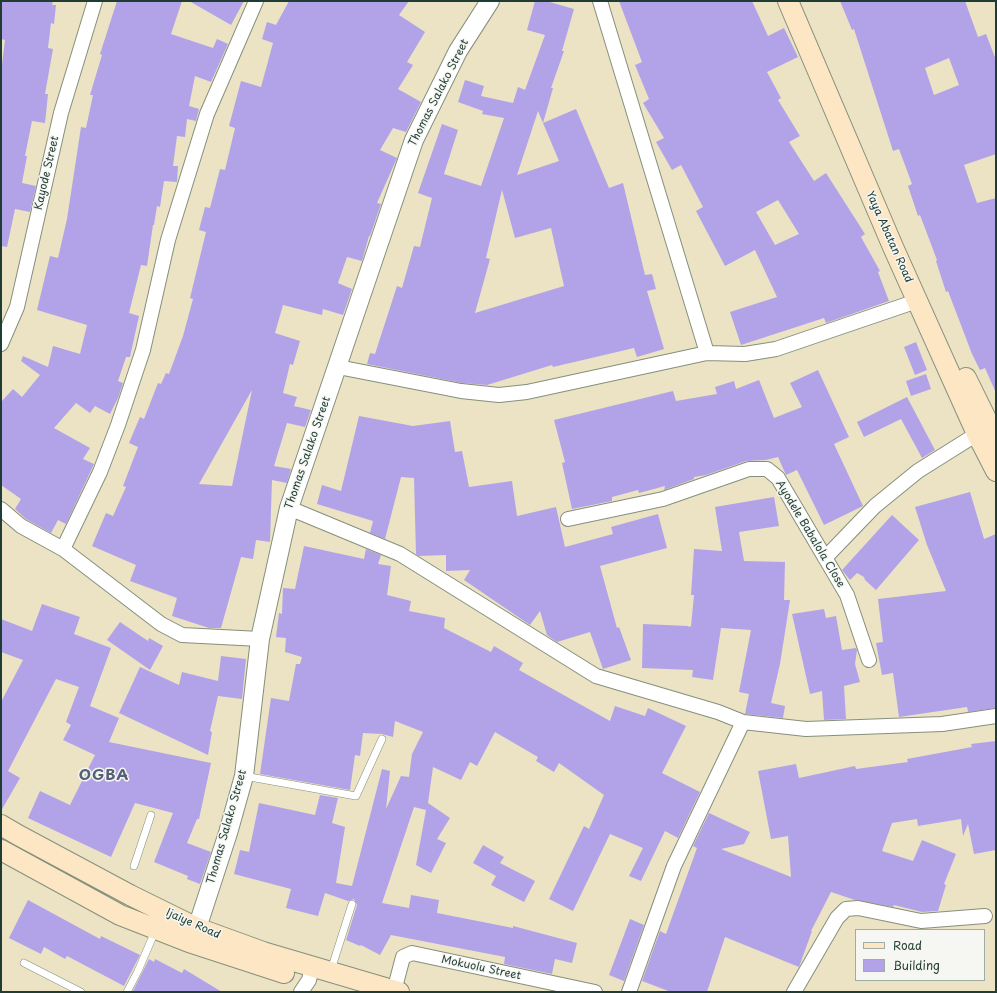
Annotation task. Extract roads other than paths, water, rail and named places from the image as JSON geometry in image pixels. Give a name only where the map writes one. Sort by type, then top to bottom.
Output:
[{"type":"main road","name":"Yaya Abatan Road","points":[[788,1],[917,301],[987,437]]},
{"type":"main road","name":"Yaya Abatan Road","points":[[803,1],[987,437],[995,467]]},
{"type":"main road","name":"Ijaiye Road","points":[[1,824],[18,835],[130,895],[193,935],[257,965],[313,978],[397,991]]},
{"type":"main road","name":"Ijaiye Road","points":[[1,850],[120,915],[156,929],[193,935]]},
{"type":"main road","name":"Ijaiye Road","points":[[313,978],[353,992]]},
{"type":"street","name":"Kayode Street","points":[[1,344],[17,307],[61,113],[95,1]]},
{"type":"street","points":[[63,549],[100,472],[118,425],[143,350],[168,240],[207,114],[256,1]]},
{"type":"street","name":"Thomas Salako Street","points":[[193,935],[228,833],[244,776],[260,639],[289,508],[414,140],[458,51],[490,1]]},
{"type":"street","points":[[600,1],[707,353]]},
{"type":"street","points":[[338,366],[461,391],[499,394],[527,392],[707,353],[745,354],[776,349],[917,301]]},
{"type":"street","points":[[825,558],[875,506],[918,471],[987,437]]},
{"type":"street","name":"Ayodele Babalola Close","points":[[568,519],[663,499],[749,469],[766,469],[778,478],[847,595],[869,660]]},
{"type":"street","points":[[289,508],[400,554],[596,676],[718,712],[743,722],[806,729],[942,724],[996,716]]},
{"type":"street","points":[[1,509],[21,526],[63,549],[161,624],[182,635],[260,639]]},
{"type":"street","points":[[629,992],[674,866],[743,722]]},
{"type":"street","points":[[794,992],[838,918],[846,909],[858,908],[921,921],[985,916]]},
{"type":"street","name":"Mokuolu Street","points":[[397,991],[403,957],[412,953],[595,992]]},
{"type":"lane","points":[[244,776],[356,796],[382,739]]},
{"type":"lane","points":[[134,866],[151,815]]},
{"type":"lane","points":[[313,978],[352,904]]},
{"type":"lane","points":[[127,992],[138,971],[156,929]]},
{"type":"lane","points":[[24,962],[81,992]]},
{"type":"district","name":"OGBA","points":[[104,776]]}]
